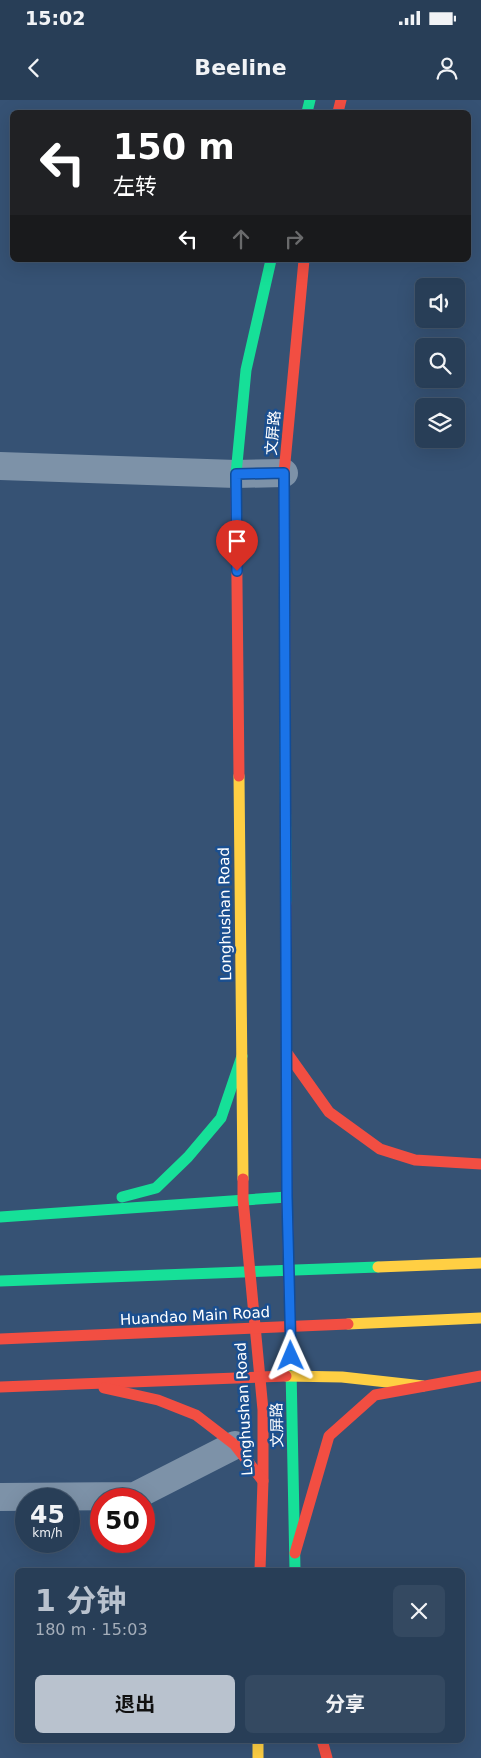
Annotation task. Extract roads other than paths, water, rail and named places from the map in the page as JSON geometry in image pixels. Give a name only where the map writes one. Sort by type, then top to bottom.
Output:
[{"type":"main road","name":"Longhushan Road","points":[[260,1568],[263,1410],[243,1199],[236,474],[246,370],[271,262]]},
{"type":"main road","name":"文屏路","points":[[295,1568],[287,1197],[284,473],[304,262]]},
{"type":"main road","points":[[287,1053],[330,1112],[380,1149],[415,1160],[481,1164]]},
{"type":"main road","points":[[65,1212],[156,1188],[188,1157],[221,1118],[242,1056]]},
{"type":"main road","points":[[0,1217],[287,1197]]},
{"type":"main road","points":[[0,1281],[481,1263]]},
{"type":"main road","name":"Huandao Main Road","points":[[0,1339],[481,1318]]},
{"type":"main road","points":[[0,1387],[291,1376],[342,1377],[423,1386]]},
{"type":"main road","points":[[295,1553],[329,1436],[375,1395],[481,1376]]},
{"type":"main road","points":[[87,1384],[158,1400],[196,1415],[235,1445],[263,1481]]},
{"type":"main road","points":[[258,1743],[258,1758]]},
{"type":"main road","points":[[323,1743],[327,1758]]},
{"type":"street","points":[[0,466],[236,474],[284,473]]},
{"type":"street","points":[[0,1497],[135,1496],[235,1445]]}]
